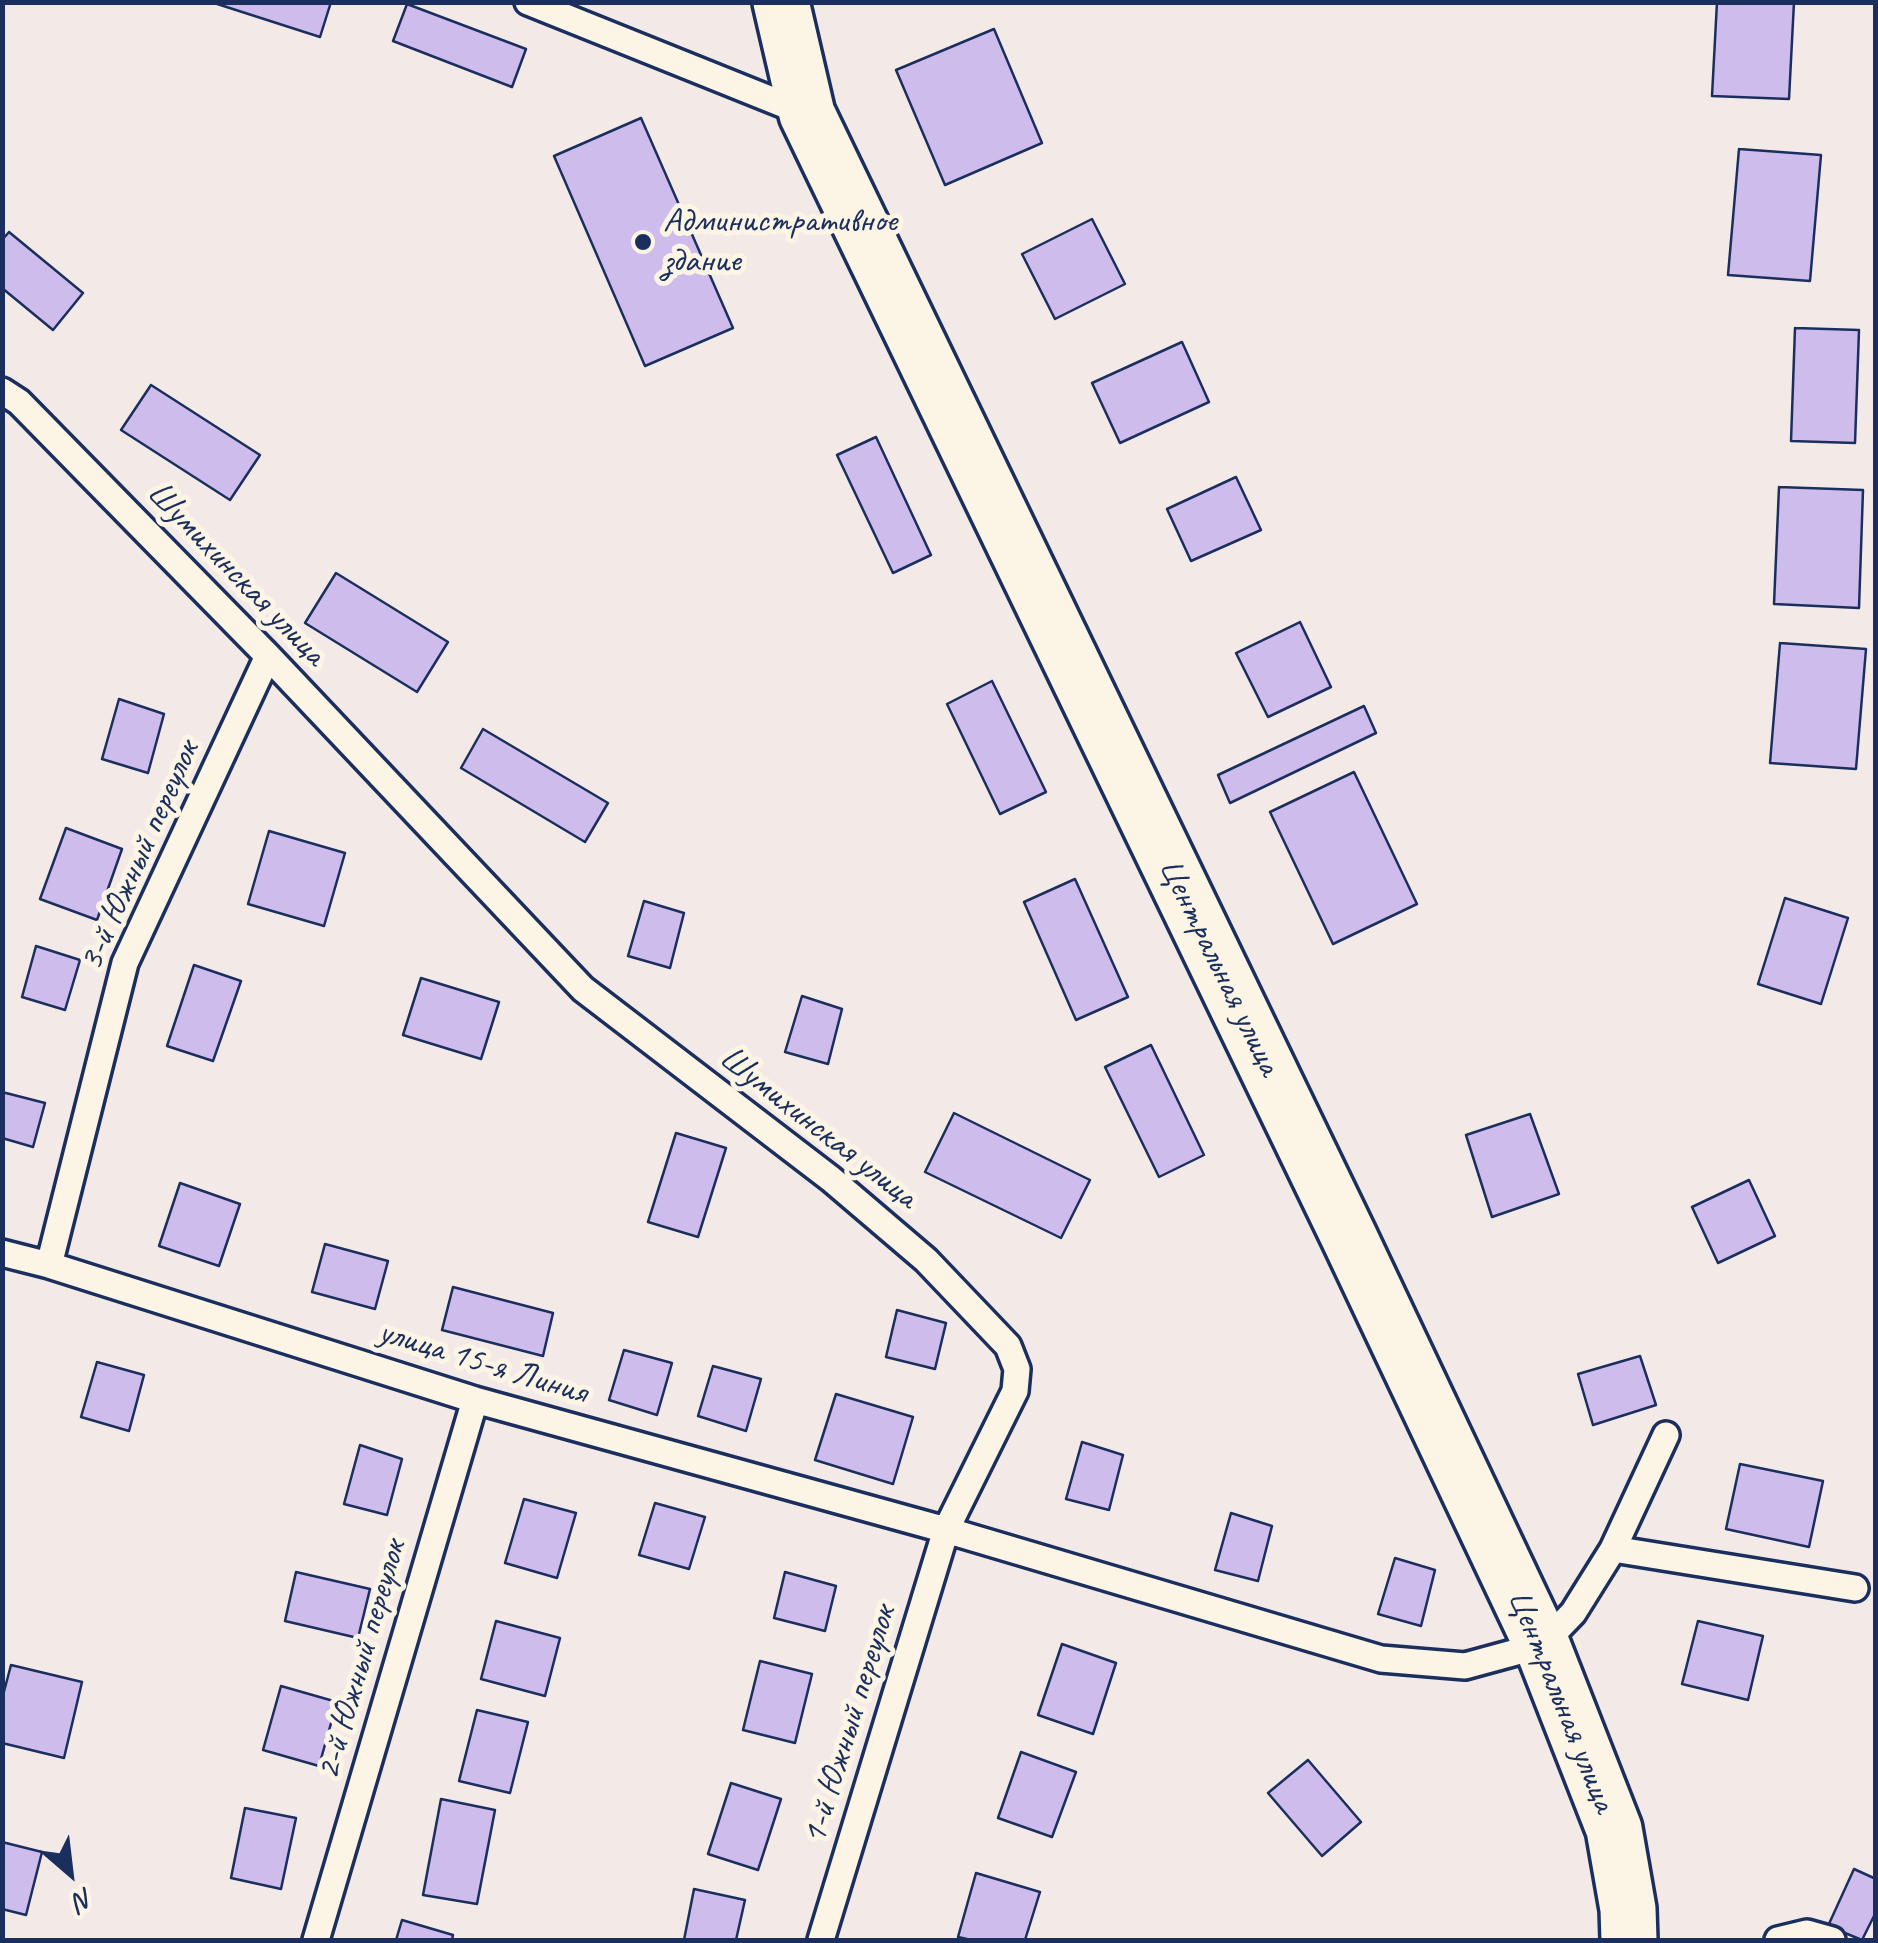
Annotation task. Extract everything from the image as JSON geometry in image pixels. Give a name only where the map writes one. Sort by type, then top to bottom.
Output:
[{"type":"street","name":"Центральная улица","points":[[781,2],[807,114],[1349,1236],[1542,1646],[1614,1828],[1628,1908],[1629,1940]]},
{"type":"lane","points":[[528,2],[807,114]]},
{"type":"lane","name":"Шумихинская улица","points":[[2,390],[19,402],[268,656],[583,989],[831,1179],[926,1260],[1008,1346],[1017,1370],[1015,1392],[946,1530]]},
{"type":"lane","name":"3-й Южный переулок","points":[[49,1265],[125,963],[268,656]]},
{"type":"lane","name":"улица 15-я Линия","points":[[2,1254],[49,1265],[475,1400],[946,1530]]},
{"type":"lane","name":"2-й Южный переулок","points":[[316,1940],[475,1400]]},
{"type":"lane","points":[[946,1530],[1380,1659],[1465,1666],[1542,1646],[1573,1613],[1613,1549],[1666,1435]]},
{"type":"lane","name":"1-й Южный переулок","points":[[821,1940],[946,1530]]},
{"type":"lane","points":[[1613,1549],[1855,1588]]},
{"type":"lane","points":[[1778,1940],[1806,1933],[1832,1940]]},
{"type":"building","points":[[211,2],[331,2],[320,37]]},
{"type":"building","points":[[1717,2],[1794,2],[1789,99],[1712,96]]},
{"type":"building","points":[[407,4],[526,49],[512,87],[393,41]]},
{"type":"building","points":[[994,29],[1042,143],[945,185],[896,70]]},
{"type":"building","name":"Административное здание","points":[[641,118],[733,328],[645,366],[554,156]]},
{"type":"building","points":[[1739,149],[1821,155],[1810,281],[1728,275]]},
{"type":"building","points":[[1092,219],[1125,284],[1055,319],[1022,254]]},
{"type":"building","points":[[9,232],[83,293],[53,330],[2,288],[2,240]]},
{"type":"building","points":[[1795,328],[1859,330],[1855,443],[1791,441]]},
{"type":"building","points":[[1182,342],[1209,402],[1120,443],[1092,383]]},
{"type":"building","points":[[151,385],[260,455],[230,500],[121,430]]},
{"type":"building","points":[[876,437],[931,555],[893,573],[837,455]]},
{"type":"building","points":[[1236,477],[1261,530],[1191,561],[1167,509]]},
{"type":"building","points":[[1779,487],[1863,490],[1859,608],[1774,604]]},
{"type":"building","points":[[336,573],[448,642],[417,692],[305,623]]},
{"type":"building","points":[[1300,622],[1331,687],[1268,717],[1236,653]]},
{"type":"building","points":[[1780,643],[1866,649],[1856,769],[1770,763]]},
{"type":"building","points":[[992,681],[1046,792],[1000,814],[947,704]]},
{"type":"building","points":[[119,699],[164,714],[148,773],[102,759]]},
{"type":"building","points":[[1364,706],[1376,733],[1230,803],[1218,775]]},
{"type":"building","points":[[483,729],[608,803],[585,842],[461,768]]},
{"type":"building","points":[[1354,772],[1417,904],[1333,944],[1270,812]]},
{"type":"building","points":[[66,828],[122,849],[97,920],[40,899]]},
{"type":"building","points":[[269,831],[345,853],[324,926],[248,904]]},
{"type":"building","points":[[1075,879],[1128,997],[1076,1020],[1024,902]]},
{"type":"building","points":[[1785,898],[1848,918],[1821,1004],[1758,984]]},
{"type":"building","points":[[644,901],[684,913],[670,968],[628,956]]},
{"type":"building","points":[[36,946],[80,960],[65,1010],[22,997]]},
{"type":"building","points":[[194,965],[241,981],[213,1061],[167,1046]]},
{"type":"building","points":[[421,978],[499,1002],[481,1059],[403,1035]]},
{"type":"building","points":[[802,996],[842,1009],[828,1064],[785,1052]]},
{"type":"building","points":[[1151,1045],[1204,1155],[1159,1177],[1105,1067]]},
{"type":"building","points":[[2,1092],[45,1103],[33,1147],[2,1138]]},
{"type":"building","points":[[954,1113],[1090,1180],[1061,1238],[925,1172]]},
{"type":"building","points":[[1530,1114],[1559,1194],[1492,1217],[1466,1135]]},
{"type":"building","points":[[676,1133],[726,1148],[698,1237],[648,1222]]},
{"type":"building","points":[[1749,1180],[1775,1236],[1718,1263],[1692,1207]]},
{"type":"building","points":[[180,1183],[240,1204],[219,1266],[159,1246]]},
{"type":"building","points":[[325,1244],[388,1261],[375,1309],[312,1292]]},
{"type":"building","points":[[453,1287],[553,1313],[543,1356],[442,1330]]},
{"type":"building","points":[[897,1310],[946,1323],[935,1369],[886,1357]]},
{"type":"building","points":[[624,1350],[672,1363],[657,1415],[609,1400]]},
{"type":"building","points":[[1640,1356],[1656,1405],[1593,1425],[1578,1374]]},
{"type":"building","points":[[97,1362],[144,1375],[129,1431],[81,1417]]},
{"type":"building","points":[[713,1366],[761,1379],[746,1431],[698,1416]]},
{"type":"building","points":[[836,1394],[913,1417],[893,1484],[815,1460]]},
{"type":"building","points":[[1082,1442],[1123,1455],[1109,1510],[1066,1499]]},
{"type":"building","points":[[360,1445],[402,1459],[387,1515],[344,1504]]},
{"type":"building","points":[[1740,1464],[1823,1481],[1809,1547],[1726,1529]]},
{"type":"building","points":[[524,1499],[576,1513],[557,1578],[505,1563]]},
{"type":"building","points":[[655,1503],[705,1517],[689,1569],[639,1555]]},
{"type":"building","points":[[1231,1513],[1272,1526],[1258,1581],[1215,1570]]},
{"type":"building","points":[[1395,1558],[1435,1570],[1421,1626],[1378,1614]]},
{"type":"building","points":[[296,1572],[370,1589],[358,1638],[285,1621]]},
{"type":"building","points":[[785,1572],[836,1586],[825,1631],[774,1618]]},
{"type":"building","points":[[496,1621],[560,1638],[545,1696],[481,1679]]},
{"type":"building","points":[[1698,1621],[1763,1636],[1748,1700],[1682,1684]]},
{"type":"building","points":[[1062,1644],[1116,1663],[1093,1734],[1038,1715]]},
{"type":"building","points":[[760,1661],[812,1674],[795,1743],[743,1730]]},
{"type":"building","points":[[11,1665],[82,1682],[64,1758],[2,1743],[2,1699]]},
{"type":"building","points":[[281,1686],[337,1702],[319,1766],[263,1750]]},
{"type":"building","points":[[477,1710],[528,1722],[510,1793],[459,1781]]},
{"type":"building","points":[[1021,1752],[1076,1772],[1052,1837],[998,1818]]},
{"type":"building","points":[[1308,1760],[1361,1822],[1322,1856],[1268,1793]]},
{"type":"building","points":[[731,1783],[781,1799],[758,1870],[708,1854]]},
{"type":"building","points":[[441,1799],[495,1810],[477,1904],[423,1895]]},
{"type":"building","points":[[245,1808],[296,1818],[281,1889],[231,1878]]},
{"type":"building","points":[[2,1842],[42,1852],[26,1915],[2,1909]]},
{"type":"building","points":[[1854,1869],[1876,1879],[1876,1912],[1862,1940],[1828,1926]]},
{"type":"building","points":[[976,1873],[1040,1892],[1025,1940],[958,1937]]},
{"type":"building","points":[[694,1889],[745,1900],[736,1940],[684,1940]]},
{"type":"building","points":[[402,1920],[453,1935],[452,1940],[396,1940]]},
{"type":"place","name":"Административное здание","points":[[643,242]]}]
